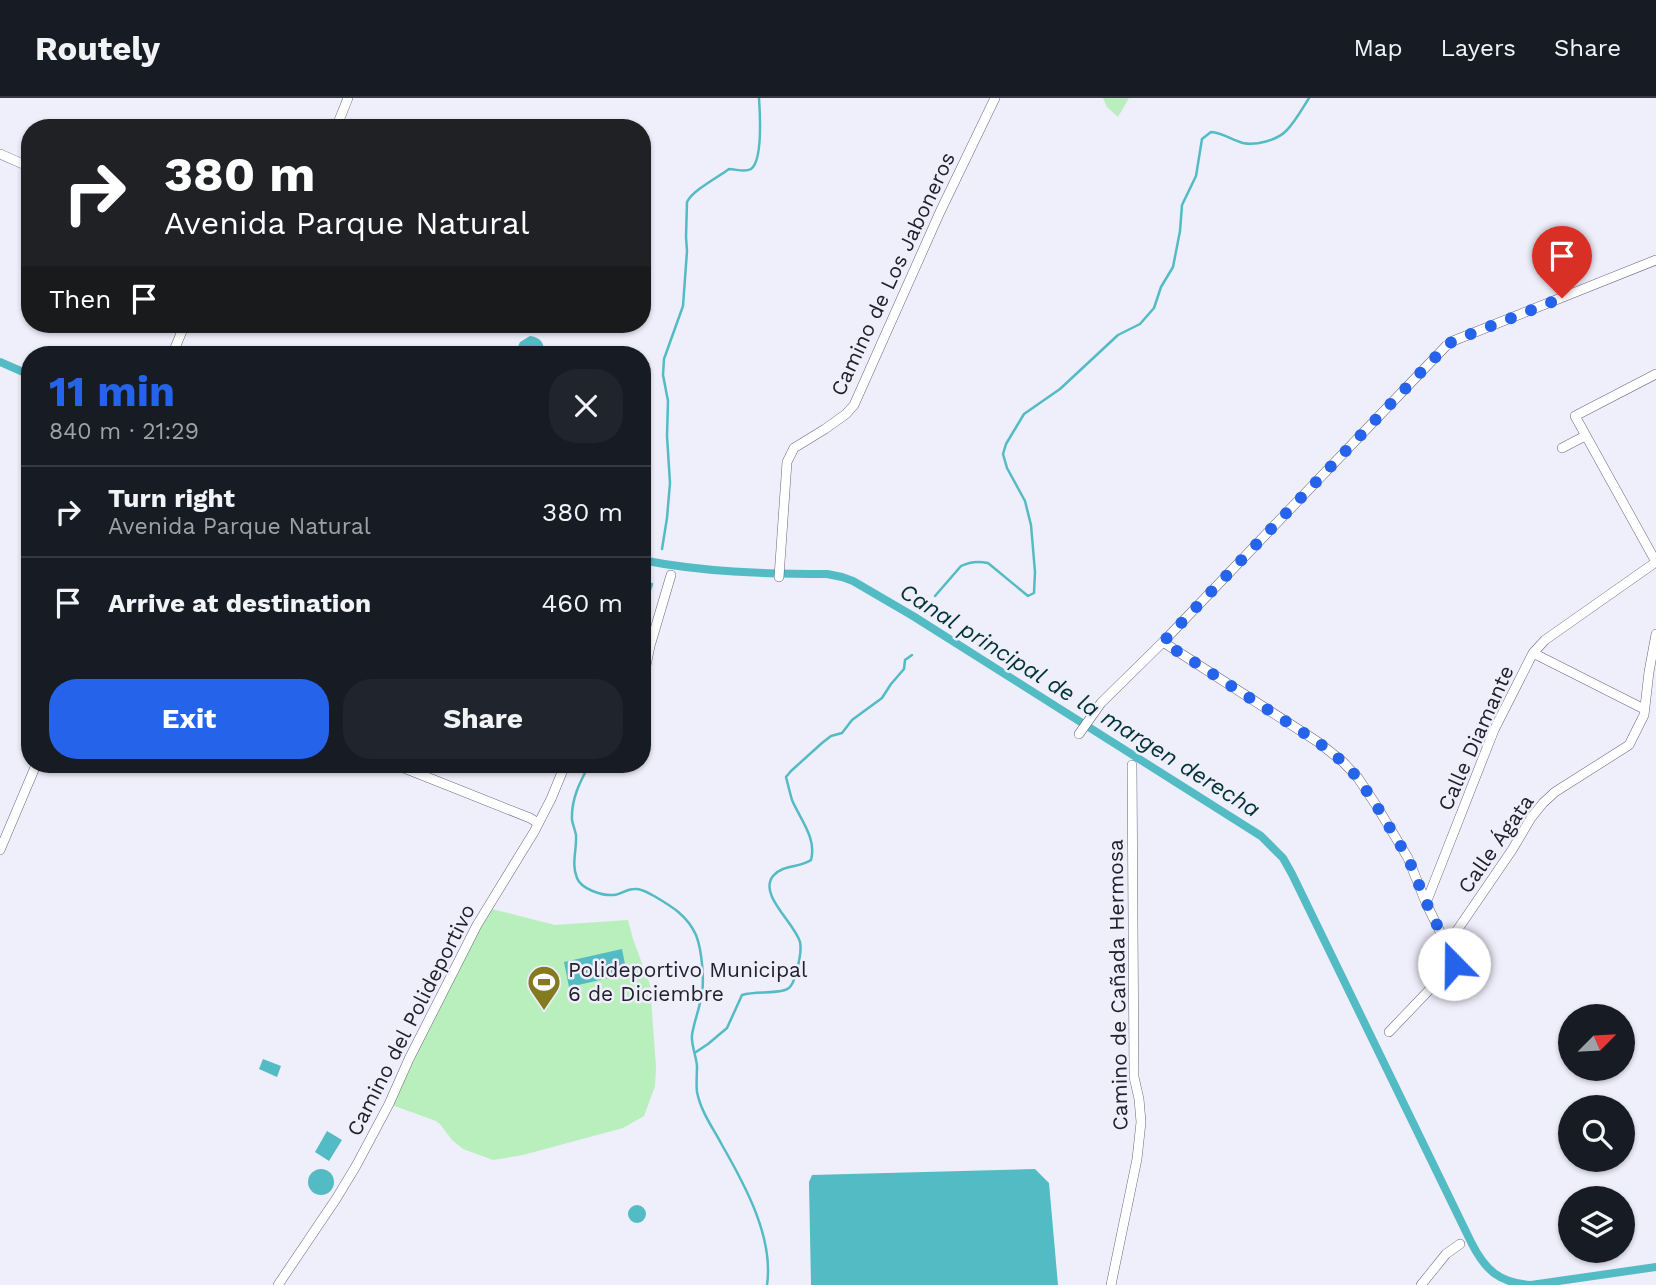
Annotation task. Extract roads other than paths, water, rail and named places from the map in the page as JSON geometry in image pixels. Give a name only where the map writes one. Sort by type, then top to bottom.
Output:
[{"type":"street","points":[[340,119],[348,98]]},
{"type":"street","name":"Camino de Los Jaboneros","points":[[779,577],[787,462],[794,448],[846,414],[854,405],[940,212],[995,98]]},
{"type":"street","points":[[0,154],[21,163]]},
{"type":"street","points":[[1081,733],[1101,703],[1163,642],[1446,346],[1656,260]]},
{"type":"street","points":[[1656,374],[1575,416],[1656,562]]},
{"type":"street","points":[[1562,448],[1585,436]]},
{"type":"street","name":"Calle Diamante","points":[[1426,902],[1494,730],[1533,653],[1545,640],[1656,562]]},
{"type":"street","points":[[651,643],[671,575]]},
{"type":"street","name":"Calle Ágata","points":[[1447,945],[1531,818],[1555,792],[1629,745],[1644,715],[1656,634]]},
{"type":"street","points":[[1163,642],[1318,742],[1343,762],[1358,778],[1408,858],[1454,964],[1389,1032]]},
{"type":"street","points":[[1533,653],[1644,709]]},
{"type":"street","name":"Camino de Cañada Hermosa","points":[[1111,1285],[1137,1159],[1141,1122],[1134,1076],[1132,765]]},
{"type":"street","points":[[0,850],[33,773]]},
{"type":"street","points":[[417,773],[538,823]]},
{"type":"street","name":"Camino del Polideportivo","points":[[278,1285],[356,1166],[477,925],[538,823],[562,773]]},
{"type":"street","points":[[1421,1285],[1446,1254],[1460,1244]]},
{"type":"water","points":[[530,336],[537,338],[543,346],[518,346]]},
{"type":"water","points":[[622,949],[627,974],[569,987],[564,962]]},
{"type":"water","points":[[263,1059],[281,1066],[277,1077],[259,1069]]},
{"type":"water","points":[[327,1131],[342,1140],[329,1161],[315,1152]]},
{"type":"water","points":[[321,1169],[330,1173],[334,1182],[330,1191],[321,1195],[312,1191],[308,1182],[312,1173]]},
{"type":"water","points":[[1035,1169],[1049,1183],[1058,1285],[811,1285],[809,1182],[812,1175]]},
{"type":"water","points":[[637,1205],[643,1208],[646,1214],[643,1220],[637,1223],[631,1220],[628,1214],[631,1208]]},
{"type":"waterway","points":[[662,549],[670,483],[664,359],[683,306],[687,202],[700,189],[729,169],[746,171],[755,164],[760,136],[759,98]]},
{"type":"waterway","points":[[935,596],[961,566],[978,562],[988,563],[1028,596],[1034,593],[1031,525],[1025,501],[1007,468],[1003,454],[1006,444],[1024,414],[1060,389],[1118,335],[1140,324],[1154,308],[1161,287],[1173,267],[1182,205],[1196,176],[1202,139],[1211,132],[1248,144],[1272,140],[1289,127],[1309,98]]},
{"type":"waterway","name":"Canal principal de la margen derecha","points":[[0,362],[21,371]]},
{"type":"waterway","name":"Canal principal de la margen derecha","points":[[651,561],[734,572],[827,574],[853,581],[913,616],[1261,836],[1283,858],[1292,874],[1471,1242],[1488,1267],[1502,1278],[1531,1285],[1656,1267]]},
{"type":"waterway","points":[[696,1052],[727,1028],[742,995],[785,990],[791,986],[794,978],[800,958],[800,942],[774,900],[770,884],[777,872],[811,860],[812,844],[792,800],[786,777],[822,743],[831,736],[842,733],[852,720],[882,698],[904,669],[905,660],[912,655]]},
{"type":"waterway","points":[[585,773],[572,812],[576,835],[575,873],[579,882],[592,891],[604,894],[614,895],[634,889],[645,891],[678,912],[696,935],[703,975],[692,1035],[697,1066],[697,1092],[704,1113],[740,1177],[756,1212],[766,1249],[767,1285]]},
{"type":"place","name":"Polideportivo Municipal 6 de Diciembre","points":[[544,1012]]}]
